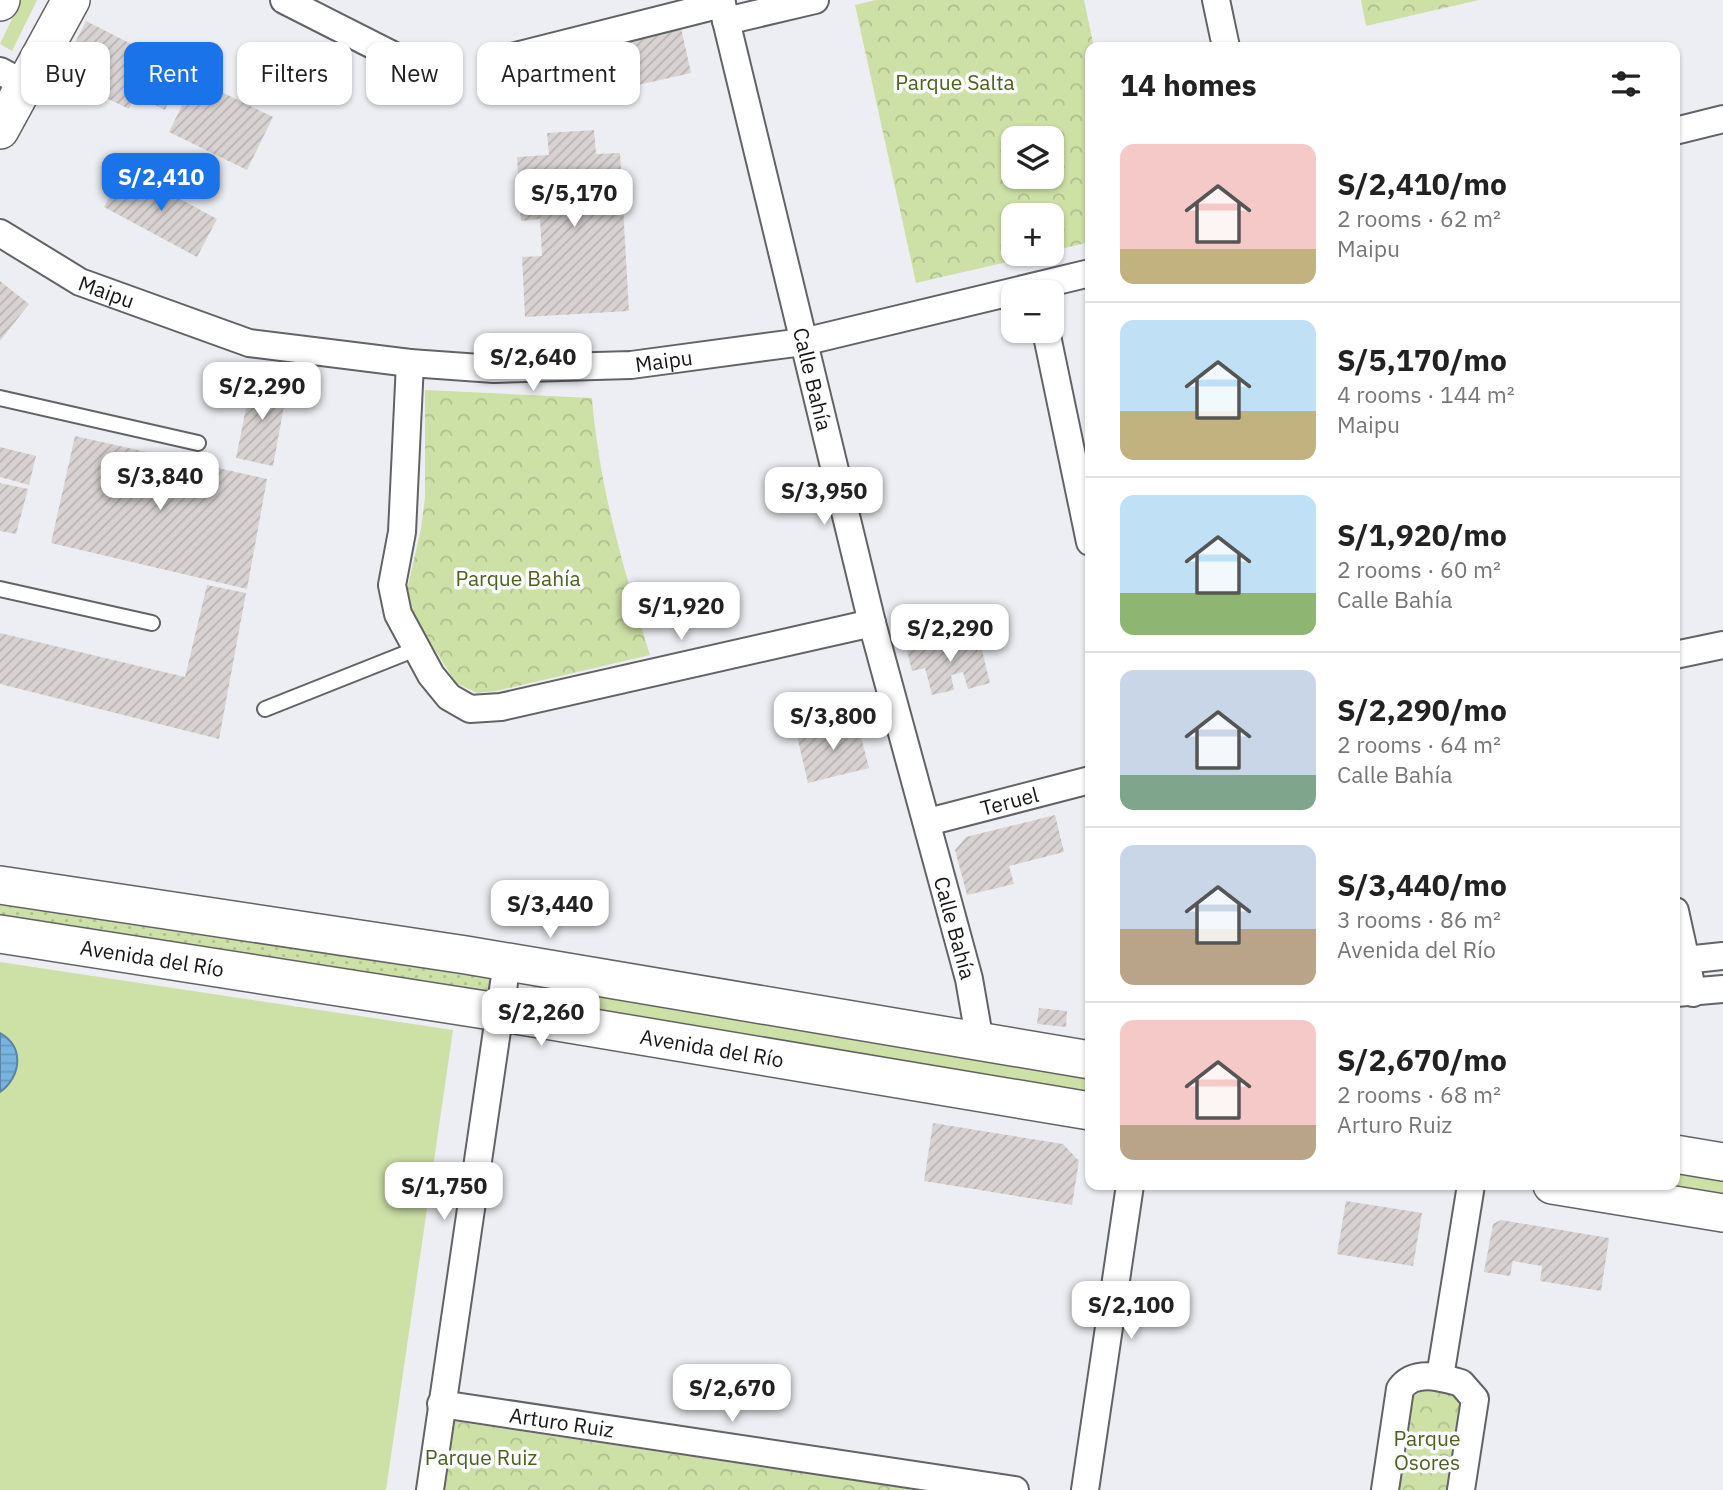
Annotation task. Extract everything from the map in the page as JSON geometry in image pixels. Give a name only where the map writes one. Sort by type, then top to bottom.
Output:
[{"type":"main road","points":[[0,130],[13,78],[71,0]]},
{"type":"main road","points":[[0,886],[507,962],[1085,1059]]},
{"type":"main road","name":"Avenida del Río","points":[[0,934],[498,1012],[1085,1110]]},
{"type":"main road","points":[[1680,1155],[1723,1162]]},
{"type":"main road","points":[[1583,1190],[1723,1213]]},
{"type":"street","points":[[284,0],[367,42]]},
{"type":"street","points":[[578,42],[723,8],[815,0]]},
{"type":"street","points":[[1216,0],[1225,42]]},
{"type":"street","name":"Calle Bahía","points":[[723,8],[872,624],[969,979],[980,1042]]},
{"type":"street","points":[[1680,130],[1723,119]]},
{"type":"street","name":"Maipu","points":[[0,233],[80,282],[249,343],[410,363],[556,369],[632,365],[803,342],[1001,297]]},
{"type":"street","name":"Maipu","points":[[1064,281],[1085,275]]},
{"type":"street","points":[[1049,343],[1085,518]]},
{"type":"street","points":[[410,363],[402,532],[392,585],[398,614],[431,675],[449,697],[470,709],[501,707],[872,624]]},
{"type":"street","points":[[1680,654],[1723,645]]},
{"type":"street","name":"Teruel","points":[[928,822],[1085,781]]},
{"type":"street","points":[[1680,936],[1685,960],[1684,993],[1723,989]]},
{"type":"street","points":[[1685,960],[1723,956]]},
{"type":"street","points":[[430,1490],[507,962]]},
{"type":"street","points":[[1085,1490],[1129,1190]]},
{"type":"street","points":[[1440,1377],[1470,1190]]},
{"type":"street","points":[[1385,1490],[1400,1389],[1406,1380],[1440,1377],[1461,1383],[1475,1399],[1461,1490]]},
{"type":"street","name":"Arturo Ruiz","points":[[441,1405],[1016,1490]]},
{"type":"lane","points":[[0,398],[198,443]]},
{"type":"lane","points":[[0,589],[152,623]]},
{"type":"lane","points":[[265,709],[416,649]]},
{"type":"green space","points":[[21,0],[37,0],[12,51],[0,44]]},
{"type":"green space","name":"Parque Salta","points":[[876,0],[1084,0],[1093,42],[1085,42],[1085,243],[1064,248],[1064,203],[1001,203],[1001,263],[916,283],[855,5]]},
{"type":"green space","points":[[1361,0],[1479,0],[1366,26]]},
{"type":"green space","name":"Parque Bahía","points":[[425,390],[592,398],[607,496],[622,560],[650,655],[496,691],[477,693],[456,683],[414,617],[407,590],[421,529],[425,497]]},
{"type":"green space","points":[[0,900],[486,973],[492,981],[490,992],[0,925]]},
{"type":"green space","points":[[0,962],[453,1030],[386,1490],[0,1490]]},
{"type":"green space","points":[[533,984],[1085,1072],[1085,1095],[528,1008]]},
{"type":"green space","points":[[1680,1168],[1723,1175],[1723,1198],[1671,1190],[1680,1190]]},
{"type":"green space","name":"Parque Osores","points":[[1429,1387],[1450,1391],[1460,1400],[1447,1490],[1394,1490],[1406,1410],[1412,1397]]},
{"type":"green space","name":"Parque Ruiz","points":[[452,1421],[917,1490],[442,1490]]},
{"type":"water","points":[[0,1033],[14,1046],[17,1062],[12,1078],[0,1092]]},
{"type":"building","points":[[86,21],[127,42],[124,42],[124,105],[131,105],[129,109],[110,100],[110,42],[76,42]]},
{"type":"building","points":[[681,28],[691,73],[640,85],[640,42],[628,40]]},
{"type":"building","points":[[223,93],[237,99],[237,105],[248,105],[273,117],[247,170],[169,132],[182,105],[223,105]]},
{"type":"building","points":[[155,105],[167,105],[165,110]]},
{"type":"building","points":[[594,130],[596,154],[620,153],[629,311],[525,317],[522,257],[542,256],[540,219],[521,221],[517,157],[549,155],[547,133]]},
{"type":"building","points":[[125,169],[217,219],[197,257],[104,207]]},
{"type":"building","points":[[0,281],[29,304],[0,341]]},
{"type":"building","points":[[252,378],[288,384],[273,466],[236,458]]},
{"type":"building","points":[[75,436],[267,479],[247,589],[51,543]]},
{"type":"building","points":[[0,447],[36,456],[29,485],[0,477]]},
{"type":"building","points":[[0,483],[28,489],[16,534],[0,531]]},
{"type":"building","points":[[207,585],[246,593],[219,739],[0,684],[0,633],[185,677]]},
{"type":"building","points":[[958,638],[960,646],[980,642],[990,683],[968,689],[963,672],[951,675],[954,690],[932,695],[925,668],[912,671],[907,651]]},
{"type":"building","points":[[857,721],[869,768],[808,783],[797,736]]},
{"type":"building","points":[[1055,815],[1064,852],[1009,866],[1014,884],[967,895],[955,850],[966,837]]},
{"type":"building","points":[[1039,1008],[1067,1011],[1066,1027],[1037,1024]]},
{"type":"building","points":[[933,1123],[1063,1144],[1079,1161],[1072,1205],[924,1181]]},
{"type":"building","points":[[1346,1201],[1422,1213],[1413,1266],[1337,1254]]},
{"type":"building","points":[[1501,1220],[1609,1238],[1601,1291],[1540,1281],[1542,1266],[1513,1261],[1510,1276],[1484,1272],[1493,1224]]}]
